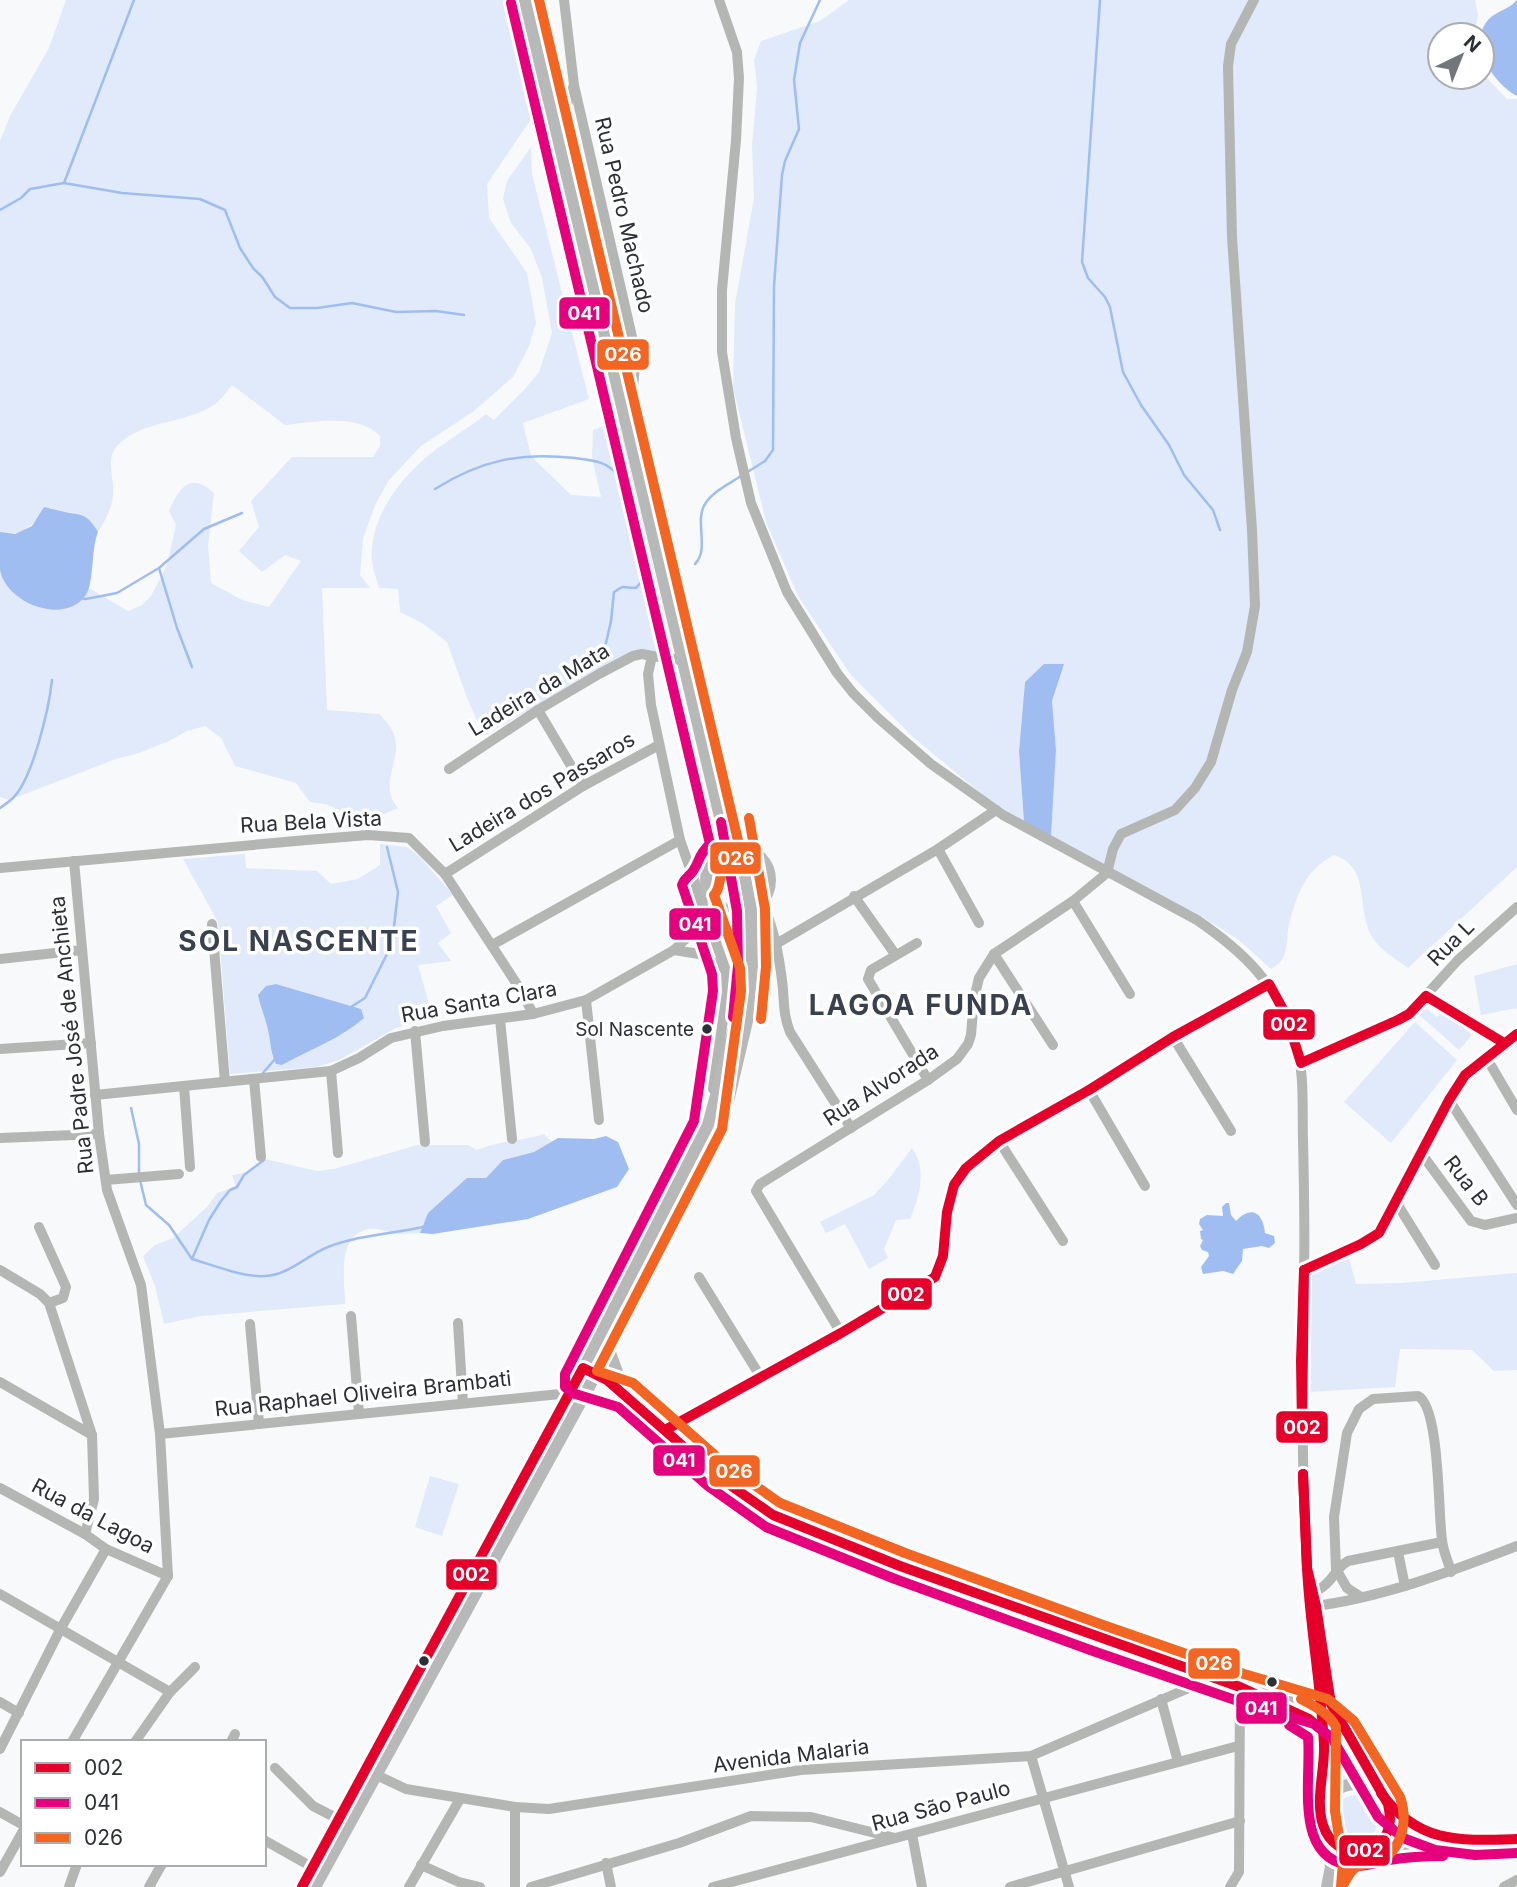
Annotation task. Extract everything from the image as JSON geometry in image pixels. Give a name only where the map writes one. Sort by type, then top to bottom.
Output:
[{"type":"main road","points":[[451,1626],[708,1125],[737,1017],[726,850],[525,0]]},
{"type":"main road","points":[[315,1887],[344,1822],[451,1626],[594,1379],[721,1131],[747,1021],[756,907],[538,0]]},
{"type":"main road","points":[[740,848],[759,855],[769,870],[770,888],[756,907],[730,911],[712,898],[701,885],[711,863],[726,850],[740,848]]},
{"type":"main road","points":[[609,1350],[625,1394]]},
{"type":"main road","points":[[580,1374],[625,1394],[717,1476],[773,1515],[900,1566],[1212,1678],[1321,1711],[1343,1729],[1386,1803],[1391,1820],[1388,1832],[1381,1842],[1371,1849]]},
{"type":"main road","points":[[1281,1698],[1306,1698],[1314,1694],[1320,1675]]},
{"type":"main road","points":[[1240,1687],[1309,1719],[1322,1730]]},
{"type":"main road","points":[[1321,1711],[1324,1759],[1322,1817],[1329,1881]]},
{"type":"main road","points":[[1476,1841],[1437,1836],[1411,1826],[1367,1786],[1348,1785],[1331,1795],[1322,1817],[1332,1842],[1342,1849],[1354,1852],[1416,1843],[1476,1841],[1517,1839]]},
{"type":"main road","points":[[302,1887],[312,1867],[344,1822]]},
{"type":"main road","points":[[1329,1881],[1354,1852]]},
{"type":"street","name":"Rua Pedro Machado","points":[[564,0],[574,85],[636,354],[632,396]]},
{"type":"street","points":[[1107,873],[1113,849],[1121,834],[1175,810],[1205,775],[1220,738],[1252,629],[1255,607],[1252,530],[1233,237],[1228,66],[1231,44],[1254,0]]},
{"type":"street","points":[[721,1],[737,52],[739,78],[722,290],[722,352],[736,438],[751,503],[787,592],[837,673],[878,718],[931,764],[996,810],[1197,920],[1222,937],[1245,957],[1269,984],[1286,1015],[1301,1063],[1304,1525],[1307,1574],[1320,1675],[1321,1711]]},
{"type":"street","name":"Rua Pedro Machado","points":[[565,110],[574,85]]},
{"type":"street","name":"Ladeira da Mata","points":[[449,769],[538,710],[620,663],[639,655],[652,656]]},
{"type":"street","points":[[682,660],[652,656],[648,680],[680,839],[701,885],[709,923],[726,971],[727,992],[708,1125]]},
{"type":"street","points":[[538,710],[583,786]]},
{"type":"street","name":"Ladeira dos Passaros","points":[[445,874],[583,786],[659,745]]},
{"type":"street","points":[[776,944],[938,849],[996,810]]},
{"type":"street","name":"Rua Bela Vista","points":[[0,868],[368,835],[408,838],[445,874],[534,1014]]},
{"type":"street","points":[[492,945],[680,839]]},
{"type":"street","points":[[938,849],[979,923]]},
{"type":"street","name":"Rua Padre José de Anchieta","points":[[74,861],[95,1095],[107,1190],[141,1286],[160,1434],[168,1576]]},
{"type":"street","name":"Rua Alvorada","points":[[841,1333],[756,1191],[760,1184],[928,1080],[957,1059],[971,1035],[976,988],[983,967],[994,954],[1073,901],[1107,873]]},
{"type":"street","points":[[695,930],[701,885]]},
{"type":"street","points":[[854,897],[895,954]]},
{"type":"street","points":[[1073,901],[1130,994]]},
{"type":"street","points":[[756,907],[768,915],[776,944],[783,988],[783,1015],[790,1032],[851,1128]]},
{"type":"street","name":"Rua L","points":[[1301,1063],[1409,1014],[1458,960],[1517,908]]},
{"type":"street","name":"Rua Santa Clara","points":[[95,1095],[331,1071],[359,1058],[391,1038],[415,1031],[534,1014],[586,1000],[674,950],[695,930],[730,911]]},
{"type":"street","points":[[212,925],[225,1082]]},
{"type":"street","points":[[917,943],[871,970],[868,979],[928,1080]]},
{"type":"street","points":[[0,959],[82,950]]},
{"type":"street","points":[[674,950],[699,954],[726,971]]},
{"type":"street","points":[[994,954],[1053,1045]]},
{"type":"street","points":[[667,1429],[935,1278],[943,1256],[947,1212],[954,1185],[967,1168],[999,1141],[1089,1090],[1173,1037],[1269,984]]},
{"type":"street","points":[[1426,996],[1504,1043]]},
{"type":"street","points":[[586,1000],[599,1120]]},
{"type":"street","points":[[500,1019],[512,1139]]},
{"type":"street","points":[[415,1031],[425,1142]]},
{"type":"street","points":[[1304,1270],[1375,1236],[1465,1075],[1517,1034]]},
{"type":"street","points":[[1173,1037],[1231,1131]]},
{"type":"street","points":[[0,1049],[91,1043]]},
{"type":"street","points":[[1486,1056],[1517,1110]]},
{"type":"street","points":[[331,1071],[338,1153]]},
{"type":"street","points":[[254,1079],[261,1157]]},
{"type":"street","points":[[184,1086],[190,1167]]},
{"type":"street","points":[[1089,1090],[1145,1186]]},
{"type":"street","points":[[1449,1100],[1517,1205]]},
{"type":"street","points":[[0,1138],[99,1134]]},
{"type":"street","points":[[999,1141],[1063,1241]]},
{"type":"street","name":"Rua B","points":[[1421,1153],[1467,1217],[1475,1223],[1485,1225],[1517,1218]]},
{"type":"street","points":[[106,1180],[179,1174]]},
{"type":"street","points":[[1396,1202],[1435,1265]]},
{"type":"street","points":[[39,1227],[66,1287],[63,1297],[49,1303]]},
{"type":"street","points":[[0,1270],[40,1294],[49,1303],[92,1435],[94,1499],[85,1534]]},
{"type":"street","points":[[699,1277],[760,1376]]},
{"type":"street","points":[[351,1316],[359,1414]]},
{"type":"street","points":[[458,1323],[463,1404]]},
{"type":"street","points":[[250,1324],[259,1424]]},
{"type":"street","points":[[0,1382],[92,1435]]},
{"type":"street","name":"Rua Raphael Oliveira Brambati","points":[[160,1434],[570,1393]]},
{"type":"street","points":[[1361,1597],[1348,1588],[1336,1569],[1334,1517],[1347,1433],[1359,1409],[1373,1398],[1418,1396],[1427,1404],[1432,1419],[1442,1542],[1451,1572]]},
{"type":"street","name":"Rua da Lagoa","points":[[0,1488],[85,1534],[106,1549],[168,1576]]},
{"type":"street","points":[[1311,1601],[1336,1569],[1348,1561],[1442,1542]]},
{"type":"street","points":[[1311,1601],[1361,1597],[1405,1586],[1451,1572],[1517,1546]]},
{"type":"street","points":[[0,1748],[61,1628],[106,1549]]},
{"type":"street","points":[[1398,1552],[1405,1586]]},
{"type":"street","points":[[73,1740],[168,1576]]},
{"type":"street","points":[[0,1594],[170,1692]]},
{"type":"street","points":[[1311,1601],[1329,1697],[1343,1729]]},
{"type":"street","points":[[136,1740],[170,1692],[195,1667]]},
{"type":"street","name":"Avenida Malaria","points":[[371,1772],[406,1789],[515,1807],[549,1808],[802,1770],[1031,1756],[1212,1678]]},
{"type":"street","points":[[1234,1886],[1239,1872],[1240,1687]]},
{"type":"street","points":[[1161,1699],[1178,1762]]},
{"type":"street","points":[[0,1702],[19,1713]]},
{"type":"street","name":"Rua São Paulo","points":[[713,1887],[1238,1746]]},
{"type":"street","points":[[1031,1756],[1069,1887]]},
{"type":"street","points":[[275,1768],[313,1806],[344,1822]]},
{"type":"street","points":[[409,1887],[460,1799]]},
{"type":"street","points":[[515,1807],[515,1887]]},
{"type":"street","points":[[0,1812],[21,1824]]},
{"type":"street","points":[[531,1887],[679,1843],[751,1816],[811,1817],[897,1838]]},
{"type":"street","points":[[1010,1887],[1240,1821]]},
{"type":"street","points":[[912,1834],[922,1887]]},
{"type":"street","points":[[0,1872],[21,1835]]},
{"type":"street","points":[[266,1841],[312,1867]]},
{"type":"street","points":[[606,1863],[611,1887]]},
{"type":"street","points":[[421,1865],[459,1882],[480,1887]]},
{"type":"street","points":[[69,1887],[76,1866]]},
{"type":"street","points":[[149,1887],[161,1866]]},
{"type":"street","points":[[1504,1887],[1517,1880]]},
{"type":"shaded area","points":[[66,0],[520,0],[544,100],[487,184],[489,218],[527,273],[536,323],[529,346],[513,377],[474,411],[421,446],[389,480],[376,503],[363,538],[360,575],[370,588],[322,588],[327,710],[380,714],[392,729],[396,741],[390,790],[398,808],[368,821],[325,804],[310,802],[296,783],[235,766],[221,738],[205,726],[9,800],[0,797],[0,571],[15,594],[87,593],[89,588],[128,611],[142,605],[151,596],[167,565],[176,525],[169,511],[181,489],[186,485],[198,483],[214,493],[208,546],[211,583],[242,600],[269,607],[301,561],[285,555],[262,572],[239,551],[259,527],[251,501],[292,457],[373,457],[380,446],[380,436],[360,424],[322,421],[285,425],[232,385],[217,403],[203,411],[140,430],[118,445],[111,461],[112,503],[98,532],[83,516],[50,508],[22,531],[8,534],[0,532],[0,141],[10,116],[49,48]]},
{"type":"shaded area","points":[[849,0],[1475,0],[1477,21],[1426,21],[1426,91],[1496,91],[1496,88],[1507,99],[1517,99],[1517,867],[1408,968],[1374,940],[1367,924],[1358,878],[1346,861],[1334,855],[1316,867],[1304,882],[1288,928],[1285,953],[1271,969],[1239,940],[1204,918],[1051,837],[1056,750],[1052,701],[1063,664],[1025,682],[1019,751],[1024,822],[989,800],[913,737],[851,675],[798,596],[766,522],[733,387],[735,304],[754,198],[752,147],[757,87],[754,60],[761,41],[820,21]]},
{"type":"shaded area","points":[[531,147],[532,174],[589,399],[523,423],[531,456],[571,495],[601,497],[592,458],[593,430],[619,420],[671,642],[663,649],[587,676],[484,736],[447,642],[422,623],[400,612],[398,589],[379,588],[372,547],[380,516],[407,476],[436,450],[486,414],[494,420],[539,372],[552,333],[542,278],[531,249],[511,223],[503,199],[507,181]]},
{"type":"shaded area","points":[[380,844],[407,847],[420,857],[453,895],[436,906],[451,933],[438,943],[451,961],[418,965],[433,1018],[396,1028],[339,1060],[317,1067],[230,1074],[218,922],[183,859],[245,854],[246,868],[317,871],[331,884],[358,879],[380,865]],"holes":[[[276,984],[361,1009],[312,1048],[282,1065],[272,1056],[266,986]]]},
{"type":"shaded area","points":[[1517,964],[1517,1008],[1481,1015],[1474,976]]},
{"type":"shaded area","points":[[1427,1009],[1437,1017],[1444,1011],[1472,1035],[1459,1050],[1417,1013]]},
{"type":"shaded area","points":[[1415,1022],[1457,1060],[1391,1143],[1344,1102]]},
{"type":"shaded area","points":[[544,1134],[552,1142],[534,1152],[503,1160],[486,1179],[467,1179],[428,1213],[420,1233],[398,1234],[378,1229],[360,1232],[352,1239],[344,1259],[345,1304],[201,1316],[164,1324],[155,1286],[143,1256],[155,1245],[173,1238],[208,1206],[217,1193],[236,1187],[232,1175],[249,1172],[265,1159],[317,1171],[334,1169],[417,1145],[468,1145],[477,1150]]},
{"type":"shaded area","points":[[912,1148],[917,1156],[921,1174],[914,1210],[910,1219],[896,1220],[884,1249],[888,1258],[869,1269],[845,1224],[826,1233],[820,1222],[874,1195]]},
{"type":"shaded area","points":[[1348,1255],[1356,1284],[1517,1273],[1517,1370],[1494,1371],[1472,1350],[1400,1349],[1395,1387],[1308,1392],[1306,1278],[1338,1256]]},
{"type":"shaded area","points":[[430,1476],[459,1484],[442,1536],[415,1527]]},
{"type":"shaded area","points":[[1331,1730],[1368,1784],[1350,1782],[1333,1790],[1334,1751]]},
{"type":"shaded area","points":[[1356,1795],[1372,1802],[1379,1818],[1372,1834],[1356,1841],[1340,1834],[1333,1818],[1340,1802]]},
{"type":"shaded area","points":[[1393,1818],[1425,1840],[1385,1840],[1390,1834]]},
{"type":"water","points":[[1517,0],[1517,96],[1496,77],[1496,21],[1488,21]]},
{"type":"water","points":[[44,507],[82,516],[90,521],[98,532],[89,590],[76,604],[64,609],[37,607],[24,601],[5,582],[0,570],[0,532],[15,534],[32,526]]},
{"type":"water","points":[[1044,664],[1064,664],[1052,701],[1056,750],[1051,837],[1024,822],[1019,751],[1025,682]]},
{"type":"water","points":[[276,984],[361,1009],[364,1018],[324,1044],[282,1065],[276,1064],[258,995],[266,986]]},
{"type":"water","points":[[606,1136],[618,1142],[629,1169],[617,1187],[528,1219],[433,1234],[420,1233],[428,1213],[467,1178],[486,1178],[503,1160],[534,1152],[558,1138],[594,1139]]},
{"type":"water","points":[[1229,1203],[1231,1215],[1236,1221],[1251,1212],[1259,1216],[1265,1233],[1274,1236],[1275,1243],[1269,1248],[1262,1246],[1243,1249],[1242,1261],[1233,1274],[1223,1271],[1203,1274],[1201,1267],[1209,1256],[1200,1246],[1203,1240],[1200,1231],[1203,1230],[1199,1224],[1200,1219],[1207,1215],[1223,1216],[1222,1207]]},
{"type":"waterway","points":[[64,183],[134,0]]},
{"type":"waterway","points":[[746,473],[765,461],[773,450],[774,286],[782,175],[799,129],[794,80],[800,43],[820,0]]},
{"type":"waterway","points":[[1100,0],[1082,262],[1088,278],[1110,307],[1123,372],[1141,405],[1169,445],[1184,475],[1213,510],[1220,530]]},
{"type":"waterway","points":[[0,210],[21,198],[30,189],[64,183],[122,193],[200,199],[225,210],[240,248],[253,268],[275,297],[290,308],[317,308],[352,303],[396,312],[436,311],[464,315]]},
{"type":"waterway","points":[[435,489],[485,465],[537,456],[599,462],[614,471],[627,498],[642,581],[636,588],[622,587],[614,592],[603,656]]},
{"type":"waterway","points":[[695,564],[701,551],[701,518],[705,504],[716,492],[741,476]]},
{"type":"waterway","points":[[79,598],[117,593],[159,568],[204,529],[242,513]]},
{"type":"waterway","points":[[159,568],[192,667]]},
{"type":"waterway","points":[[0,808],[13,798],[27,775],[44,724],[52,680]]},
{"type":"waterway","points":[[351,1007],[365,998],[392,944],[398,892],[387,847]]},
{"type":"waterway","points":[[262,1074],[276,1058]]},
{"type":"waterway","points":[[131,1108],[139,1144],[139,1174]]},
{"type":"waterway","points":[[192,1259],[209,1220],[221,1201],[230,1190],[237,1187],[244,1175],[264,1160]]},
{"type":"waterway","points":[[140,1180],[146,1205],[169,1225],[192,1259],[248,1275],[274,1275],[339,1243],[423,1227]]},
{"type":"transit line","name":"026","points":[[539,0],[740,849],[737,857],[722,873],[714,895],[740,968],[741,991],[722,1129],[597,1371],[633,1383],[726,1465],[780,1503],[905,1553],[1103,1625],[1244,1674],[1328,1699],[1354,1721],[1400,1797],[1404,1814],[1402,1832],[1394,1848],[1381,1860],[1356,1867],[1342,1887]]},
{"type":"transit line","name":"041","points":[[511,3],[710,844],[682,885],[712,974],[713,991],[694,1121],[565,1374],[565,1387],[572,1393],[618,1407],[708,1486],[766,1527],[895,1579],[1093,1651],[1314,1724],[1332,1738],[1378,1817],[1403,1838],[1435,1850],[1475,1855],[1517,1853]]},
{"type":"transit line","name":"026","points":[[749,818],[765,909],[766,967],[761,1019]]},
{"type":"transit line","name":"041","points":[[721,822],[737,911],[738,966],[733,1017]]},
{"type":"transit line","name":"002","points":[[667,1429],[841,1333],[935,1277],[943,1256],[947,1212],[954,1185],[966,1168],[999,1141],[1089,1090],[1173,1037],[1269,984],[1286,1015],[1301,1063],[1398,1020],[1409,1014],[1426,996],[1504,1043]]},
{"type":"transit line","name":"002","points":[[1304,1270],[1379,1233],[1449,1100],[1465,1075],[1517,1034]]},
{"type":"transit line","name":"002","points":[[1304,1270],[1302,1427],[1301,1361],[1304,1270]]},
{"type":"transit line","name":"002","points":[[302,1887],[583,1368],[607,1380],[717,1476],[773,1515],[900,1566],[1240,1687],[1309,1719],[1322,1730]]},
{"type":"transit line","name":"002","points":[[1303,1474],[1307,1568]]},
{"type":"transit line","name":"002","points":[[1303,1474],[1307,1568]]},
{"type":"transit line","name":"002","points":[[1307,1568],[1316,1606],[1331,1704],[1388,1804],[1390,1820],[1387,1833],[1380,1843],[1360,1852],[1338,1846],[1329,1837],[1321,1815],[1324,1745],[1307,1568]]},
{"type":"transit line","name":"026","points":[[1301,1699],[1325,1714],[1336,1727],[1335,1811],[1343,1862],[1341,1887]]},
{"type":"transit line","name":"041","points":[[1289,1725],[1308,1737],[1309,1817],[1314,1836],[1322,1851],[1336,1862],[1357,1866],[1402,1858],[1443,1856]]},
{"type":"transit line","name":"002","points":[[1381,1793],[1395,1810],[1410,1822],[1442,1836],[1477,1840],[1517,1839]]},
{"type":"place","name":"Sol Nascente","points":[[707,1029]]},
{"type":"district","name":"SOL NASCENTE","points":[[299,941]]},
{"type":"district","name":"LAGOA FUNDA","points":[[921,1005]]}]
